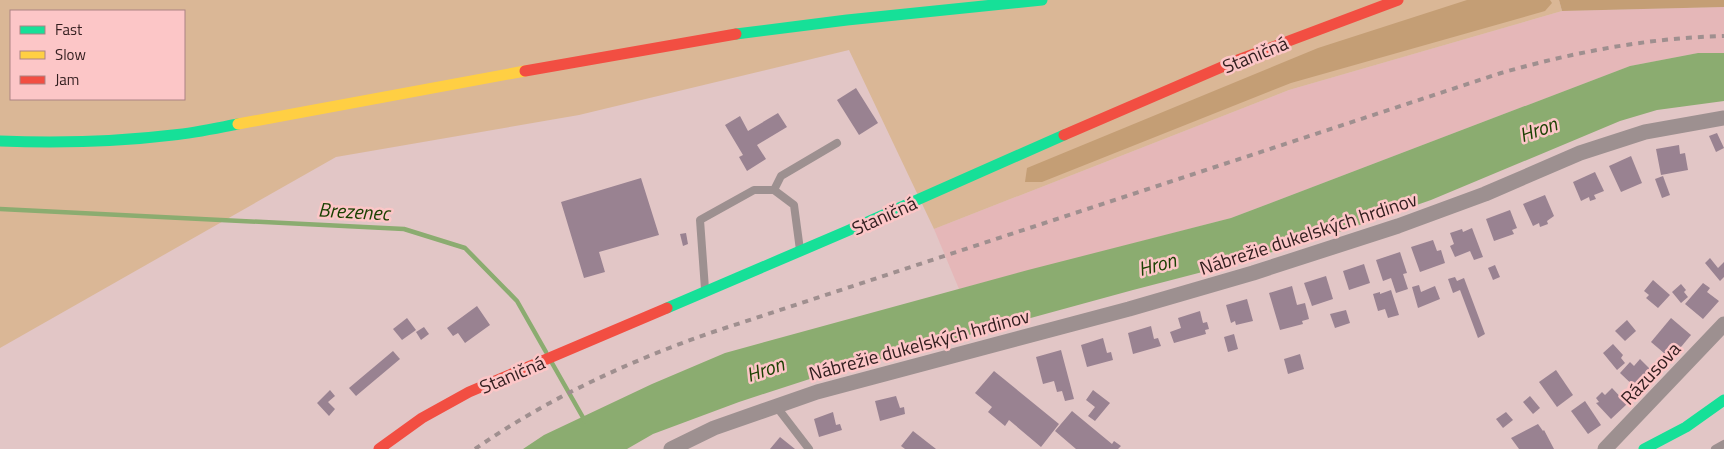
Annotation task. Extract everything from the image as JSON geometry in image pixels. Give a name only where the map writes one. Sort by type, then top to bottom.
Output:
[{"type":"main road","points":[[0,141],[78,142],[127,140],[175,135],[543,67],[730,35],[842,20],[1042,0]]},
{"type":"main road","name":"Staničná","points":[[379,449],[418,420],[489,382],[800,252],[1222,66],[1398,0]]},
{"type":"main road","points":[[1644,449],[1683,429],[1724,400]]},
{"type":"street","name":"Nábrežie dukelských hrdinov","points":[[671,449],[714,428],[817,392],[1129,309],[1254,273],[1398,226],[1485,194],[1580,153],[1645,132],[1724,118]]},
{"type":"street","name":"Rázusova","points":[[1605,449],[1724,324]]},
{"type":"lane","points":[[774,190],[781,176],[837,143]]},
{"type":"lane","points":[[705,292],[700,220],[754,190],[774,190],[794,205],[800,252]]},
{"type":"lane","points":[[776,406],[809,449]]},
{"type":"lane","points":[[1715,449],[1724,444]]},
{"type":"shaded area","points":[[0,0],[1559,0],[1562,11],[1289,90],[934,229],[849,50],[579,115],[336,157],[0,348]]},
{"type":"shaded area","points":[[1467,0],[1550,0],[1552,3],[1545,11],[1291,83],[1042,182],[1025,182],[1027,168],[1318,48]]},
{"type":"shaded area","points":[[1559,0],[1724,0],[1724,7],[1562,11]]},
{"type":"shaded area","points":[[1724,7],[1724,53],[1698,53],[1630,66],[1231,218],[959,289],[934,229],[1289,90],[1562,11]]},
{"type":"water","name":"Hron","points":[[1698,53],[1724,53],[1724,101],[1657,110],[1620,121],[1431,200],[1328,236],[1214,269],[822,375],[739,402],[653,434],[627,449],[523,449],[544,435],[652,384],[725,353],[1028,270],[1231,218],[1630,66]]},
{"type":"building","points":[[856,88],[878,123],[859,135],[837,100]]},
{"type":"building","points":[[778,113],[787,127],[757,145],[766,159],[747,171],[739,157],[743,155],[725,125],[740,116],[748,131]]},
{"type":"building","points":[[1717,133],[1724,148],[1716,152],[1709,136]]},
{"type":"building","points":[[1679,145],[1680,154],[1685,153],[1688,170],[1661,175],[1656,149]]},
{"type":"building","points":[[1631,156],[1642,183],[1621,192],[1609,166]]},
{"type":"building","points":[[1595,172],[1604,191],[1594,195],[1596,199],[1590,201],[1589,197],[1581,201],[1573,182]]},
{"type":"building","points":[[1663,176],[1670,195],[1662,198],[1655,179]]},
{"type":"building","points":[[641,178],[659,235],[599,252],[605,272],[584,278],[561,202]]},
{"type":"building","points":[[1545,195],[1554,216],[1547,221],[1548,224],[1540,227],[1539,223],[1533,226],[1523,204]]},
{"type":"building","points":[[1510,210],[1517,228],[1512,230],[1514,234],[1494,241],[1486,219]]},
{"type":"building","points":[[1472,228],[1483,257],[1474,260],[1470,251],[1455,257],[1450,246],[1454,244],[1450,233],[1462,229],[1463,232]]},
{"type":"building","points":[[686,233],[688,244],[683,246],[680,234]]},
{"type":"building","points":[[1433,240],[1437,251],[1441,250],[1445,263],[1420,272],[1411,247]]},
{"type":"building","points":[[1400,252],[1407,273],[1403,274],[1408,289],[1396,293],[1391,278],[1383,281],[1376,260]]},
{"type":"building","points":[[1710,258],[1718,268],[1724,262],[1724,277],[1720,281],[1705,263]]},
{"type":"building","points":[[1364,264],[1370,283],[1349,290],[1343,271]]},
{"type":"building","points":[[1495,265],[1500,277],[1493,280],[1488,268]]},
{"type":"building","points":[[1326,276],[1333,299],[1312,306],[1304,283]]},
{"type":"building","points":[[1455,277],[1457,281],[1464,278],[1485,334],[1478,338],[1460,290],[1453,293],[1448,279]]},
{"type":"building","points":[[1653,280],[1670,295],[1658,308],[1646,298],[1649,295],[1644,291]]},
{"type":"building","points":[[1703,283],[1710,288],[1707,292],[1719,301],[1703,319],[1685,304]]},
{"type":"building","points":[[1681,284],[1686,290],[1684,292],[1688,297],[1681,303],[1672,292]]},
{"type":"building","points":[[1419,285],[1421,292],[1435,286],[1440,299],[1418,308],[1412,287]]},
{"type":"building","points":[[1292,286],[1297,305],[1305,303],[1309,319],[1302,321],[1303,324],[1280,330],[1269,293]]},
{"type":"building","points":[[1391,290],[1399,315],[1388,318],[1385,309],[1378,311],[1373,294],[1380,292],[1380,294]]},
{"type":"building","points":[[1247,299],[1253,321],[1236,325],[1235,321],[1231,323],[1226,305]]},
{"type":"building","points":[[477,306],[490,325],[465,343],[458,333],[453,336],[447,328]]},
{"type":"building","points":[[1346,310],[1350,323],[1335,328],[1330,314]]},
{"type":"building","points":[[1200,311],[1203,323],[1207,322],[1209,329],[1205,330],[1206,334],[1174,343],[1170,332],[1181,328],[1178,318]]},
{"type":"building","points":[[407,318],[416,330],[402,340],[393,329]]},
{"type":"building","points":[[1671,318],[1691,335],[1671,359],[1651,342]]},
{"type":"building","points":[[1627,320],[1636,331],[1625,341],[1615,331]]},
{"type":"building","points":[[1151,326],[1154,339],[1158,338],[1161,346],[1133,354],[1128,333]]},
{"type":"building","points":[[424,327],[429,334],[421,340],[416,332]]},
{"type":"building","points":[[1234,334],[1238,349],[1228,352],[1224,337]]},
{"type":"building","points":[[1103,338],[1107,353],[1111,352],[1113,360],[1087,367],[1081,345]]},
{"type":"building","points":[[1613,344],[1623,355],[1621,358],[1625,363],[1617,370],[1603,353]]},
{"type":"building","points":[[1061,350],[1074,399],[1065,401],[1062,391],[1057,392],[1054,381],[1043,384],[1036,357]]},
{"type":"building","points":[[393,351],[400,359],[356,396],[349,388]]},
{"type":"building","points":[[1300,354],[1304,369],[1288,374],[1284,359]]},
{"type":"building","points":[[1640,359],[1655,374],[1639,391],[1620,373],[1630,362],[1634,366]]},
{"type":"building","points":[[1556,370],[1573,395],[1557,407],[1539,382]]},
{"type":"building","points":[[994,371],[1059,424],[1041,447],[1009,420],[1005,426],[988,412],[992,407],[975,393]]},
{"type":"building","points":[[1612,388],[1627,404],[1611,419],[1596,403],[1599,402],[1596,398],[1602,392],[1605,395]]},
{"type":"building","points":[[330,390],[335,396],[328,402],[335,409],[329,416],[317,403]]},
{"type":"building","points":[[1093,390],[1110,403],[1095,421],[1088,416],[1095,407],[1086,400]]},
{"type":"building","points":[[896,396],[900,408],[904,407],[905,414],[880,421],[875,401]]},
{"type":"building","points":[[1530,396],[1540,408],[1533,414],[1523,402]]},
{"type":"building","points":[[1585,401],[1601,425],[1588,434],[1571,411]]},
{"type":"building","points":[[1072,411],[1112,444],[1114,441],[1121,446],[1118,449],[1076,449],[1055,431]]},
{"type":"building","points":[[833,412],[836,425],[840,424],[842,430],[819,437],[814,419]]},
{"type":"building","points":[[1506,412],[1513,420],[1503,428],[1496,419]]},
{"type":"building","points":[[1538,424],[1544,430],[1554,449],[1519,449],[1511,438]]},
{"type":"building","points":[[913,431],[936,449],[905,449],[901,446]]},
{"type":"building","points":[[780,437],[795,449],[770,449]]},
{"type":"waterway","name":"Brezenec","points":[[0,209],[404,229],[465,248],[517,301],[546,352]]},
{"type":"waterway","name":"Brezenec","points":[[552,363],[585,421]]},
{"type":"railway","points":[[475,449],[530,414],[588,383],[648,356],[710,333],[1501,73],[1611,47],[1695,37],[1724,36]]},
{"type":"traffic: fast","points":[[736,34],[847,20],[1042,0]]},
{"type":"traffic: fast","points":[[0,141],[109,141],[189,133],[238,124]]},
{"type":"traffic: fast","points":[[667,308],[1064,135]]},
{"type":"traffic: fast","points":[[1644,449],[1686,427],[1724,400]]},
{"type":"traffic: slow","points":[[238,124],[525,71]]},
{"type":"traffic: jam","points":[[1064,135],[1238,60],[1398,0]]},
{"type":"traffic: jam","points":[[525,71],[736,34]]},
{"type":"traffic: jam","points":[[379,449],[422,418],[469,392],[667,308]]}]
